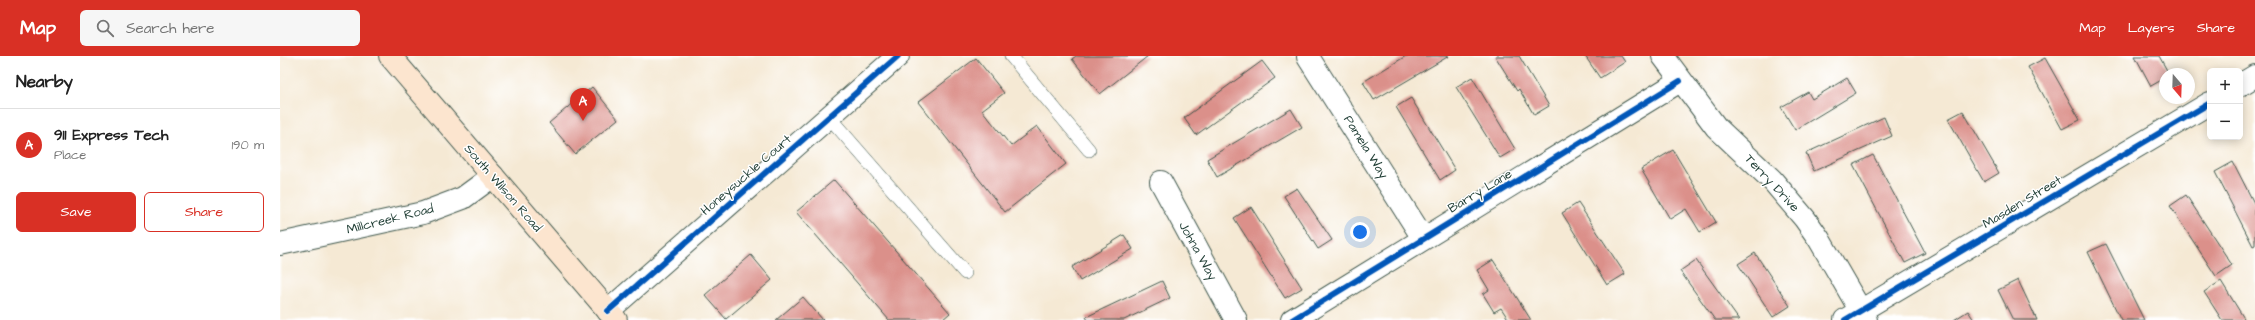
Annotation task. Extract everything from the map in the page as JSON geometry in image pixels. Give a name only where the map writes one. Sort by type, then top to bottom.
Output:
[{"type":"main road","name":"South Wilson Road","points":[[390,56],[612,315]]},
{"type":"street","name":"Honeysuckle Court","points":[[612,315],[898,56]]},
{"type":"street","name":"Terry Drive","points":[[1663,56],[1680,81],[1716,127],[1772,180],[1805,219],[1857,316]]},
{"type":"street","name":"Pamela Way","points":[[1308,57],[1423,238]]},
{"type":"street","points":[[2243,83],[2255,76]]},
{"type":"street","name":"Barry Lane","points":[[1292,320],[1680,81]]},
{"type":"street","name":"Masden Street","points":[[1857,316],[2208,104]]},
{"type":"street","name":"Millcreek Road","points":[[280,244],[423,213],[463,198],[492,176]]},
{"type":"street","name":"Johna Way","points":[[1161,182],[1236,320]]},
{"type":"lane","points":[[1011,56],[1089,150]]},
{"type":"lane","points":[[829,117],[965,272]]},
{"type":"building","points":[[1076,56],[1148,56],[1100,94],[1072,59]]},
{"type":"building","points":[[1406,56],[1449,56],[1374,100],[1363,82]]},
{"type":"building","points":[[1495,56],[1519,56],[1549,106],[1534,115],[1519,89],[1517,91]]},
{"type":"building","points":[[1585,56],[1621,56],[1625,62],[1600,78]]},
{"type":"building","points":[[2135,56],[2159,56],[2166,68],[2159,68],[2159,81],[2151,86]]},
{"type":"building","points":[[976,58],[1004,93],[982,110],[1011,146],[1037,126],[1066,164],[1005,212],[918,102]]},
{"type":"building","points":[[2045,58],[2080,120],[2062,129],[2028,67]]},
{"type":"building","points":[[1262,61],[1275,78],[1196,135],[1184,118]]},
{"type":"building","points":[[1472,77],[1515,149],[1500,158],[1456,87]]},
{"type":"building","points":[[1847,78],[1856,93],[1795,130],[1781,107],[1808,92],[1812,99]]},
{"type":"building","points":[[592,87],[618,119],[575,154],[549,123]]},
{"type":"building","points":[[1411,98],[1455,170],[1440,180],[1396,107]]},
{"type":"building","points":[[1291,109],[1302,127],[1217,177],[1207,159]]},
{"type":"building","points":[[1963,111],[1999,173],[1984,182],[1948,119]]},
{"type":"building","points":[[1884,117],[1892,136],[1814,171],[1806,153]]},
{"type":"building","points":[[1673,150],[1716,222],[1700,232],[1686,209],[1670,219],[1641,169]]},
{"type":"building","points":[[1873,155],[1925,253],[1905,263],[1853,165]]},
{"type":"building","points":[[2233,162],[2255,205],[2255,245],[2253,246],[2215,172]]},
{"type":"building","points":[[834,180],[950,313],[942,320],[889,320],[796,212]]},
{"type":"building","points":[[1297,188],[1332,240],[1318,249],[1284,196]]},
{"type":"building","points":[[2186,195],[2232,265],[2216,276],[2170,206]]},
{"type":"building","points":[[1578,203],[1625,274],[1607,285],[1562,213]]},
{"type":"building","points":[[1251,207],[1302,288],[1285,298],[1234,218]]},
{"type":"building","points":[[1124,235],[1133,249],[1080,281],[1072,267]]},
{"type":"building","points":[[2106,244],[2144,320],[2121,320],[2088,252]]},
{"type":"building","points":[[1755,253],[1790,306],[1773,317],[1738,264]]},
{"type":"building","points":[[751,255],[772,280],[726,319],[705,295]]},
{"type":"building","points":[[1493,260],[1531,320],[1509,320],[1501,308],[1494,312],[1483,294],[1489,290],[1477,270]]},
{"type":"building","points":[[1696,260],[1739,320],[1715,320],[1680,271]]},
{"type":"building","points":[[2018,280],[2037,320],[2013,320],[1998,290]]},
{"type":"building","points":[[1162,281],[1170,298],[1124,320],[1088,320],[1086,317]]},
{"type":"building","points":[[2221,281],[2245,320],[2222,320],[2204,292]]},
{"type":"building","points":[[803,297],[823,320],[776,320]]},
{"type":"building","points":[[1968,311],[1974,320],[1954,320]]},
{"type":"cycle path","points":[[608,311],[898,56]]},
{"type":"cycle path","points":[[1292,320],[1680,81]]},
{"type":"cycle path","points":[[1845,320],[2208,104]]},
{"type":"place","name":"911 Express Tech","points":[[583,121]]}]
